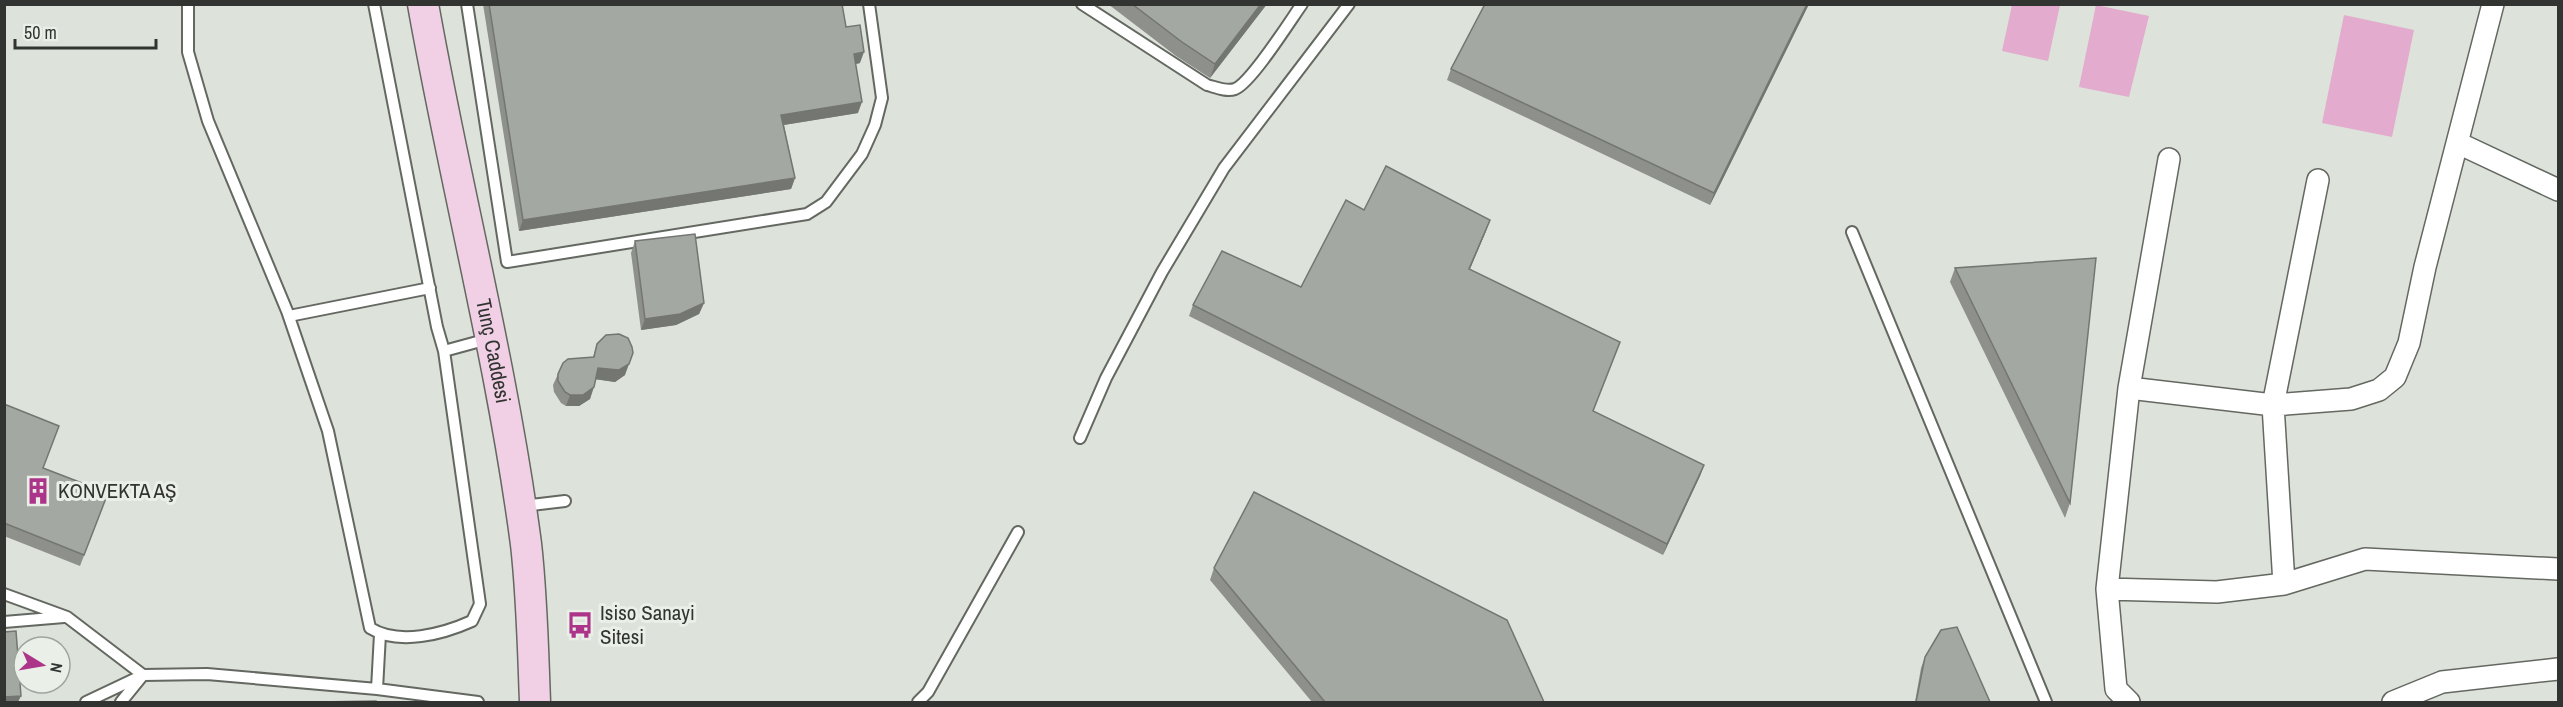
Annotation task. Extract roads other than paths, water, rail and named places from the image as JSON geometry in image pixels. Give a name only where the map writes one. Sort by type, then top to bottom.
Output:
[{"type":"main road","name":"Tunç Caddesi","points":[[423,4],[491,338],[520,506],[533,638],[535,702]]},
{"type":"street","points":[[2129,388],[2273,405],[2351,399],[2379,390],[2394,377],[2409,343],[2425,267],[2493,4]]},
{"type":"street","points":[[2458,143],[2559,190]]},
{"type":"street","points":[[2129,702],[2116,689],[2108,589],[2129,388],[2169,159]]},
{"type":"street","points":[[2284,584],[2273,405],[2318,180]]},
{"type":"street","points":[[2108,589],[2217,592],[2284,584],[2366,559],[2559,569]]},
{"type":"street","points":[[2392,702],[2442,682],[2559,669]]},
{"type":"lane","points":[[188,4],[189,52],[208,121],[289,316],[328,431],[370,627],[380,634],[393,637],[446,632],[472,621],[480,604],[444,351],[374,4]]},
{"type":"lane","points":[[467,4],[507,262],[807,214],[826,202],[862,154],[875,125],[882,98],[869,4]]},
{"type":"lane","points":[[1082,4],[1207,85],[1222,89],[1235,89],[1248,78],[1302,4]]},
{"type":"lane","points":[[1080,438],[1106,378],[1162,272],[1224,168],[1349,4]]},
{"type":"lane","points":[[1852,232],[2046,702]]},
{"type":"lane","points":[[289,316],[430,288]]},
{"type":"lane","points":[[444,351],[491,338]]},
{"type":"lane","points":[[520,506],[565,501]]},
{"type":"lane","points":[[918,702],[928,692],[1018,532]]},
{"type":"lane","points":[[4,594],[67,617],[143,675]]},
{"type":"lane","points":[[4,622],[67,617]]},
{"type":"lane","points":[[377,689],[380,634]]},
{"type":"lane","points":[[86,702],[143,675],[207,674],[377,689],[478,702]]},
{"type":"lane","points":[[121,702],[143,675]]},
{"type":"place","name":"KONVEKTA AŞ","points":[[38,491]]},
{"type":"place","name":"Isiso Sanayi Sitesi","points":[[580,625]]}]
